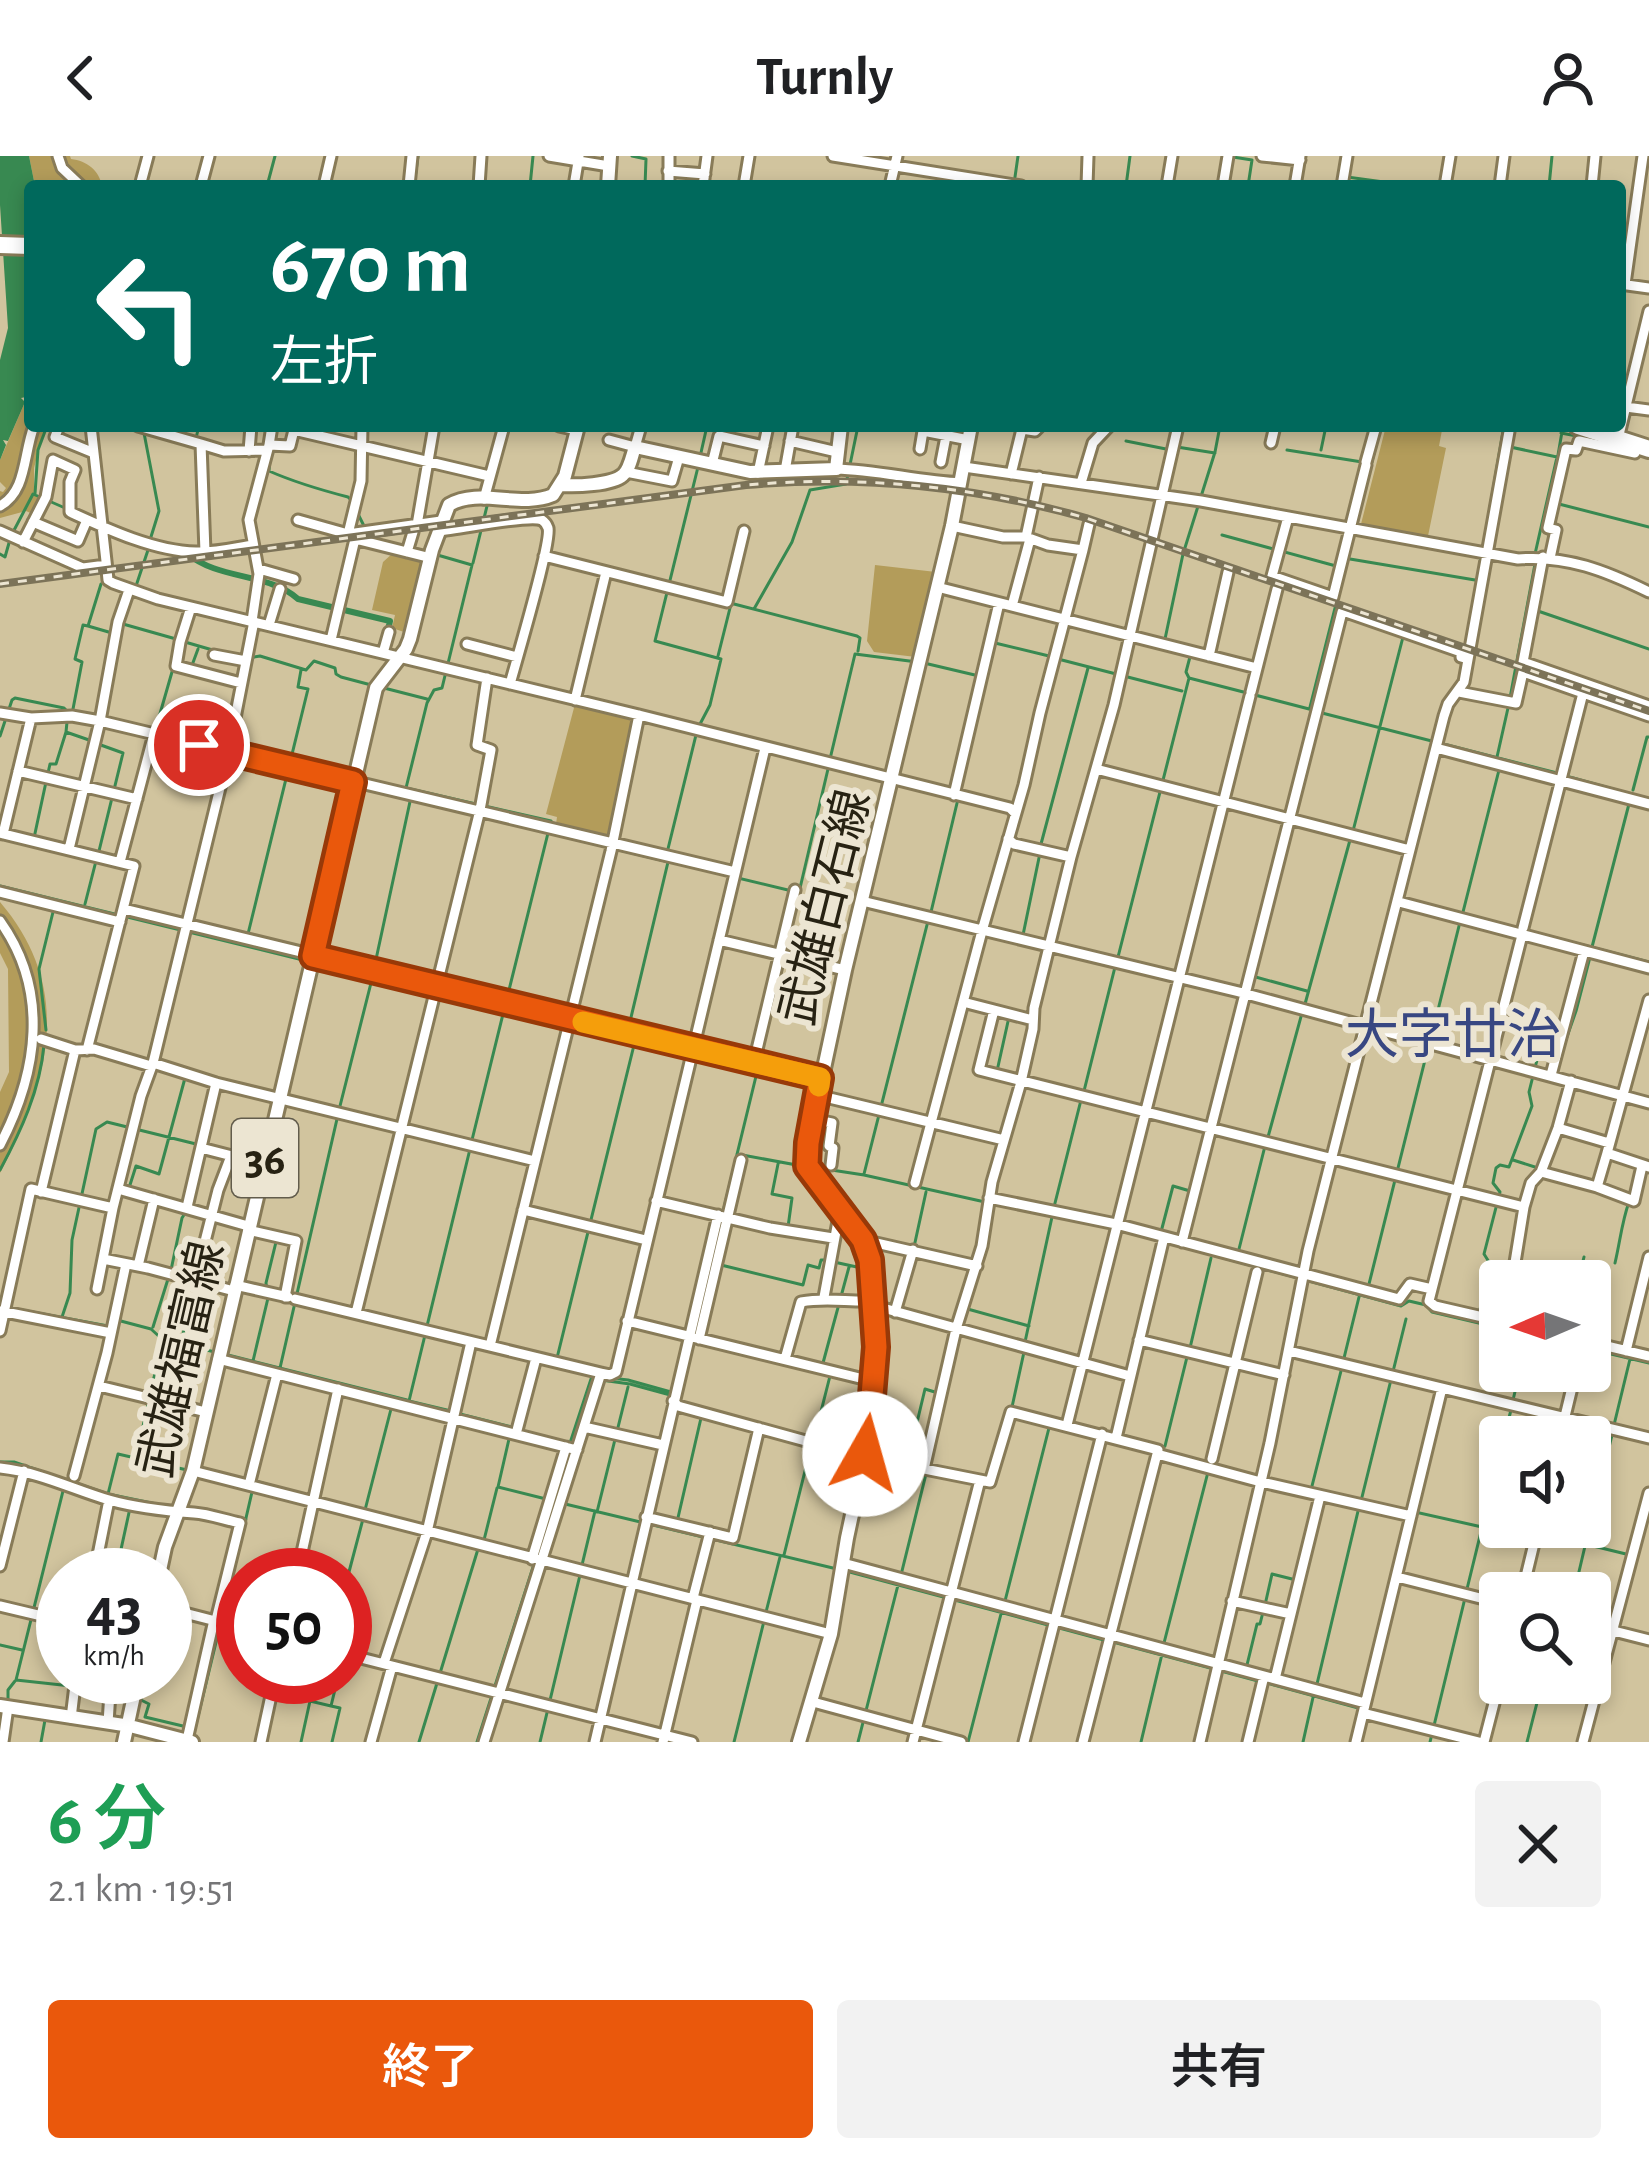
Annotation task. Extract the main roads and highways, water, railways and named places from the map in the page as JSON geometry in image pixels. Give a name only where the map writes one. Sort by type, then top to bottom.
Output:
[{"type":"highway","points":[[1598,432],[1638,444]]},
{"type":"main road","points":[[576,432],[561,485],[612,481],[626,472],[635,447],[758,473],[844,469],[837,452],[840,432]]},
{"type":"main road","name":"武雄白石線","points":[[799,1742],[831,1634],[865,1454],[876,1347],[871,1270],[863,1240],[807,1167],[812,1119],[954,526],[970,433]]},
{"type":"main road","name":"武雄福富線","points":[[165,1548],[193,1471],[377,686],[410,639],[449,505],[457,500],[541,500],[561,485]]},
{"type":"main road","points":[[124,1742],[134,1704]]},
{"type":"main road","points":[[4,1707],[190,1736]]},
{"type":"waterway","points":[[269,180],[275,156]]},
{"type":"waterway","points":[[415,180],[418,156]]},
{"type":"waterway","points":[[531,180],[533,156]]},
{"type":"waterway","points":[[632,156],[646,159],[645,180]]},
{"type":"waterway","points":[[1015,180],[1018,156]]},
{"type":"waterway","points":[[1127,180],[1130,156]]},
{"type":"waterway","points":[[1550,180],[1552,156]]},
{"type":"waterway","points":[[1626,243],[1638,156]]},
{"type":"waterway","points":[[1233,157],[1252,160],[1249,180]]},
{"type":"waterway","points":[[1347,177],[1369,180]]},
{"type":"waterway","points":[[35,494],[38,450],[45,432]]},
{"type":"waterway","points":[[196,438],[198,432]]},
{"type":"waterway","points":[[700,457],[706,432]]},
{"type":"waterway","points":[[754,609],[792,542],[810,490],[846,484],[857,432]]},
{"type":"waterway","points":[[1165,639],[1183,554],[1219,432]]},
{"type":"waterway","points":[[1321,450],[1325,432]]},
{"type":"waterway","points":[[1310,707],[1379,432]]},
{"type":"waterway","points":[[1483,548],[1503,432]]},
{"type":"waterway","points":[[1558,455],[1562,432]]},
{"type":"waterway","points":[[144,433],[159,511],[150,540]]},
{"type":"waterway","points":[[1561,433],[1582,437]]},
{"type":"waterway","points":[[1126,441],[1171,450]]},
{"type":"waterway","points":[[1501,445],[1557,457],[1510,698]]},
{"type":"waterway","points":[[1177,447],[1215,453]]},
{"type":"waterway","points":[[1287,450],[1362,462]]},
{"type":"waterway","points":[[270,457],[269,471],[352,501]]},
{"type":"waterway","points":[[698,467],[655,641],[721,659],[710,705],[699,726]]},
{"type":"waterway","points":[[0,554],[5,557],[33,494],[65,508]]},
{"type":"waterway","points":[[473,563],[488,502]]},
{"type":"waterway","points":[[1555,503],[1649,527]]},
{"type":"waterway","points":[[356,510],[365,528]]},
{"type":"waterway","points":[[1222,535],[1336,566]]},
{"type":"waterway","points":[[136,586],[148,550]]},
{"type":"waterway","points":[[188,554],[298,599],[390,621],[388,630]]},
{"type":"waterway","points":[[434,554],[472,565],[442,688],[434,690],[427,703],[406,788],[551,821],[504,1010],[563,1022]]},
{"type":"waterway","points":[[1465,649],[1481,558]]},
{"type":"waterway","points":[[1350,559],[1475,580]]},
{"type":"waterway","points":[[73,709],[82,662],[75,659],[101,584]]},
{"type":"waterway","points":[[718,656],[731,604],[857,636],[858,651]]},
{"type":"waterway","points":[[1535,610],[1649,649]]},
{"type":"waterway","points":[[124,617],[123,624],[176,639]]},
{"type":"waterway","points":[[88,626],[112,633]]},
{"type":"waterway","points":[[1353,831],[1403,637]]},
{"type":"waterway","points":[[185,642],[216,651]]},
{"type":"waterway","points":[[960,789],[995,643],[1049,656]]},
{"type":"waterway","points":[[191,668],[198,649]]},
{"type":"waterway","points":[[1189,678],[1191,653]]},
{"type":"waterway","points":[[830,759],[855,654],[917,662]]},
{"type":"waterway","points":[[249,658],[260,656],[306,670],[314,661],[335,668],[341,677],[375,686]]},
{"type":"waterway","points":[[1058,659],[1182,691]]},
{"type":"waterway","points":[[924,663],[979,676]]},
{"type":"waterway","points":[[155,731],[174,665]]},
{"type":"waterway","points":[[1041,844],[1088,668]]},
{"type":"waterway","points":[[247,938],[308,689],[298,687],[301,670]]},
{"type":"waterway","points":[[1118,957],[1189,678],[1313,710]]},
{"type":"waterway","points":[[384,688],[427,699]]},
{"type":"waterway","points":[[0,736],[15,698],[64,708],[68,712],[66,732],[89,740]]},
{"type":"waterway","points":[[1497,757],[1508,708]]},
{"type":"waterway","points":[[1247,969],[1312,710]]},
{"type":"waterway","points":[[1322,713],[1557,773]]},
{"type":"waterway","points":[[48,773],[50,764],[56,764],[66,732]]},
{"type":"waterway","points":[[549,833],[665,861],[696,735]]},
{"type":"waterway","points":[[1633,790],[1649,737]]},
{"type":"waterway","points":[[98,744],[123,753],[99,851]]},
{"type":"waterway","points":[[192,882],[223,756]]},
{"type":"waterway","points":[[785,952],[828,769]]},
{"type":"waterway","points":[[1463,912],[1499,770]]},
{"type":"waterway","points":[[1566,776],[1649,799]]},
{"type":"waterway","points":[[34,838],[46,782]]},
{"type":"waterway","points":[[375,964],[411,797]]},
{"type":"waterway","points":[[931,912],[958,799]]},
{"type":"waterway","points":[[1592,947],[1630,800]]},
{"type":"waterway","points":[[1305,1004],[1350,840]]},
{"type":"waterway","points":[[1023,935],[1040,853]]},
{"type":"waterway","points":[[85,904],[96,861]]},
{"type":"waterway","points":[[667,861],[792,891]]},
{"type":"waterway","points":[[628,1030],[668,862]]},
{"type":"waterway","points":[[0,886],[307,961]]},
{"type":"waterway","points":[[46,1030],[39,969],[54,908]]},
{"type":"waterway","points":[[1431,1038],[1462,914],[1649,962]]},
{"type":"waterway","points":[[864,1174],[928,921]]},
{"type":"waterway","points":[[148,1060],[174,956]]},
{"type":"waterway","points":[[1562,1051],[1590,957]]},
{"type":"waterway","points":[[760,1060],[784,958]]},
{"type":"waterway","points":[[316,964],[429,992]]},
{"type":"waterway","points":[[1084,1091],[1115,967]]},
{"type":"waterway","points":[[1252,976],[1307,991]]},
{"type":"waterway","points":[[1161,1232],[1173,1186],[1190,1191],[1244,978]]},
{"type":"waterway","points":[[339,1110],[372,979]]},
{"type":"waterway","points":[[439,994],[504,1010],[472,1140]]},
{"type":"waterway","points":[[1268,1137],[1302,1013]]},
{"type":"waterway","points":[[997,1071],[1009,1017]]},
{"type":"waterway","points":[[572,1024],[758,1068]]},
{"type":"waterway","points":[[557,1358],[635,1041]]},
{"type":"waterway","points":[[0,1170],[28,1110],[44,1045]]},
{"type":"waterway","points":[[1368,1288],[1428,1048]]},
{"type":"waterway","points":[[1488,1260],[1484,1254],[1500,1192],[1493,1183],[1496,1168],[1509,1167],[1532,1106],[1529,1092],[1538,1056],[1549,1059]]},
{"type":"waterway","points":[[722,1216],[758,1068]]},
{"type":"waterway","points":[[129,1188],[136,1166],[159,1174],[185,1078]]},
{"type":"waterway","points":[[1054,1207],[1081,1100]]},
{"type":"waterway","points":[[280,1368],[337,1119]]},
{"type":"waterway","points":[[62,1317],[70,1293],[72,1240],[96,1129],[107,1122],[196,1144]]},
{"type":"waterway","points":[[1238,1253],[1265,1146]]},
{"type":"waterway","points":[[427,1326],[470,1149]]},
{"type":"waterway","points":[[737,1154],[802,1166]]},
{"type":"waterway","points":[[1513,1160],[1538,1168]]},
{"type":"waterway","points":[[778,1164],[772,1194],[792,1198],[788,1227]]},
{"type":"waterway","points":[[812,1167],[985,1202]]},
{"type":"waterway","points":[[914,1247],[926,1192]]},
{"type":"waterway","points":[[1615,1263],[1629,1202]]},
{"type":"waterway","points":[[994,1204],[1120,1230],[1401,1306],[1409,1301],[1426,1305],[1432,1312],[1479,1323]]},
{"type":"waterway","points":[[171,1270],[187,1210]]},
{"type":"waterway","points":[[1025,1342],[1052,1217]]},
{"type":"waterway","points":[[694,1333],[721,1224]]},
{"type":"waterway","points":[[253,1361],[276,1242]]},
{"type":"waterway","points":[[212,1281],[218,1253]]},
{"type":"waterway","points":[[1190,1348],[1211,1258]]},
{"type":"waterway","points":[[721,1265],[803,1285],[808,1265],[819,1268],[824,1260]]},
{"type":"waterway","points":[[834,1262],[866,1269]]},
{"type":"waterway","points":[[823,1363],[849,1267]]},
{"type":"waterway","points":[[153,1327],[168,1279]]},
{"type":"waterway","points":[[181,1342],[188,1314],[205,1318],[212,1291]]},
{"type":"waterway","points":[[1344,1358],[1359,1297]]},
{"type":"waterway","points":[[0,1306],[108,1326],[109,1320]]},
{"type":"waterway","points":[[964,1308],[1029,1326]]},
{"type":"waterway","points":[[1362,1497],[1406,1319]]},
{"type":"waterway","points":[[117,1320],[151,1329],[163,1340],[215,1352]]},
{"type":"waterway","points":[[425,1335],[409,1401],[451,1411]]},
{"type":"waterway","points":[[136,1457],[162,1342]]},
{"type":"waterway","points":[[1012,1407],[1024,1352]]},
{"type":"waterway","points":[[224,1354],[407,1400]]},
{"type":"waterway","points":[[1611,1354],[1649,1363]]},
{"type":"waterway","points":[[1165,1446],[1187,1357]]},
{"type":"waterway","points":[[1614,1425],[1630,1359]]},
{"type":"waterway","points":[[1312,1486],[1342,1367]]},
{"type":"waterway","points":[[570,1443],[595,1375]]},
{"type":"waterway","points":[[814,1439],[830,1376]]},
{"type":"waterway","points":[[611,1378],[671,1392]]},
{"type":"waterway","points":[[601,1380],[674,1396]]},
{"type":"waterway","points":[[597,1512],[628,1387]]},
{"type":"waterway","points":[[908,1460],[925,1389],[938,1393]]},
{"type":"waterway","points":[[1513,1400],[1515,1392]]},
{"type":"waterway","points":[[365,1510],[391,1409]]},
{"type":"waterway","points":[[1509,1416],[1511,1410]]},
{"type":"waterway","points":[[460,1414],[511,1430]]},
{"type":"waterway","points":[[1040,1415],[1113,1433]]},
{"type":"waterway","points":[[677,1522],[701,1418]]},
{"type":"waterway","points":[[1005,1601],[1050,1424]]},
{"type":"waterway","points":[[1122,1435],[1258,1476]]},
{"type":"waterway","points":[[1611,1439],[1612,1435]]},
{"type":"waterway","points":[[509,1439],[498,1487],[546,1499]]},
{"type":"waterway","points":[[784,1555],[811,1447]]},
{"type":"waterway","points":[[108,1494],[118,1454],[187,1470]]},
{"type":"waterway","points":[[0,1462],[166,1506]]},
{"type":"waterway","points":[[1164,1643],[1208,1472]]},
{"type":"waterway","points":[[901,1575],[926,1474]]},
{"type":"waterway","points":[[1268,1479],[1479,1526]]},
{"type":"waterway","points":[[255,1481],[309,1496]]},
{"type":"waterway","points":[[49,1548],[64,1487]]},
{"type":"waterway","points":[[481,1540],[497,1488]]},
{"type":"waterway","points":[[246,1518],[252,1492]]},
{"type":"waterway","points":[[319,1498],[466,1536]]},
{"type":"waterway","points":[[561,1503],[703,1537]]},
{"type":"waterway","points":[[1317,1684],[1359,1507]]},
{"type":"waterway","points":[[121,1548],[130,1508]]},
{"type":"waterway","points":[[193,1508],[246,1519],[193,1737]]},
{"type":"waterway","points":[[582,1565],[595,1511]]},
{"type":"waterway","points":[[355,1548],[363,1519]]},
{"type":"waterway","points":[[1617,1630],[1644,1529]]},
{"type":"waterway","points":[[712,1539],[837,1569]]},
{"type":"waterway","points":[[1467,1589],[1479,1540]]},
{"type":"waterway","points":[[1579,1572],[1585,1548]]},
{"type":"waterway","points":[[1601,1548],[1630,1555]]},
{"type":"waterway","points":[[419,1742],[478,1549]]},
{"type":"waterway","points":[[766,1612],[780,1557]]},
{"type":"waterway","points":[[477,1742],[535,1561]]},
{"type":"waterway","points":[[846,1571],[1104,1640]]},
{"type":"waterway","points":[[1265,1605],[1272,1574],[1296,1580]]},
{"type":"waterway","points":[[540,1742],[580,1575]]},
{"type":"waterway","points":[[858,1742],[898,1585]]},
{"type":"waterway","points":[[1430,1742],[1465,1598]]},
{"type":"waterway","points":[[36,1600],[16,1680],[36,1682]]},
{"type":"waterway","points":[[968,1742],[1002,1610]]},
{"type":"waterway","points":[[1246,1669],[1263,1612]]},
{"type":"waterway","points":[[734,1742],[764,1621]]},
{"type":"waterway","points":[[1113,1642],[1214,1669]]},
{"type":"waterway","points":[[0,1645],[22,1650]]},
{"type":"waterway","points":[[1141,1742],[1162,1654]]},
{"type":"waterway","points":[[1221,1671],[1258,1681]]},
{"type":"waterway","points":[[8,1704],[8,1690],[15,1681]]},
{"type":"waterway","points":[[1267,1683],[1362,1709]]},
{"type":"waterway","points":[[1303,1742],[1314,1693]]},
{"type":"waterway","points":[[301,1742],[310,1701],[331,1706]]},
{"type":"waterway","points":[[149,1704],[145,1717],[187,1727]]},
{"type":"waterway","points":[[331,1704],[340,1708],[332,1742]]},
{"type":"waterway","points":[[1527,1742],[1537,1704]]},
{"type":"waterway","points":[[41,1742],[45,1720]]},
{"type":"railway","points":[[0,584],[746,485],[832,481],[918,486],[1002,498],[1086,518],[1649,711]]},
{"type":"district","name":"大字廿治","points":[[1453,1034]]}]
